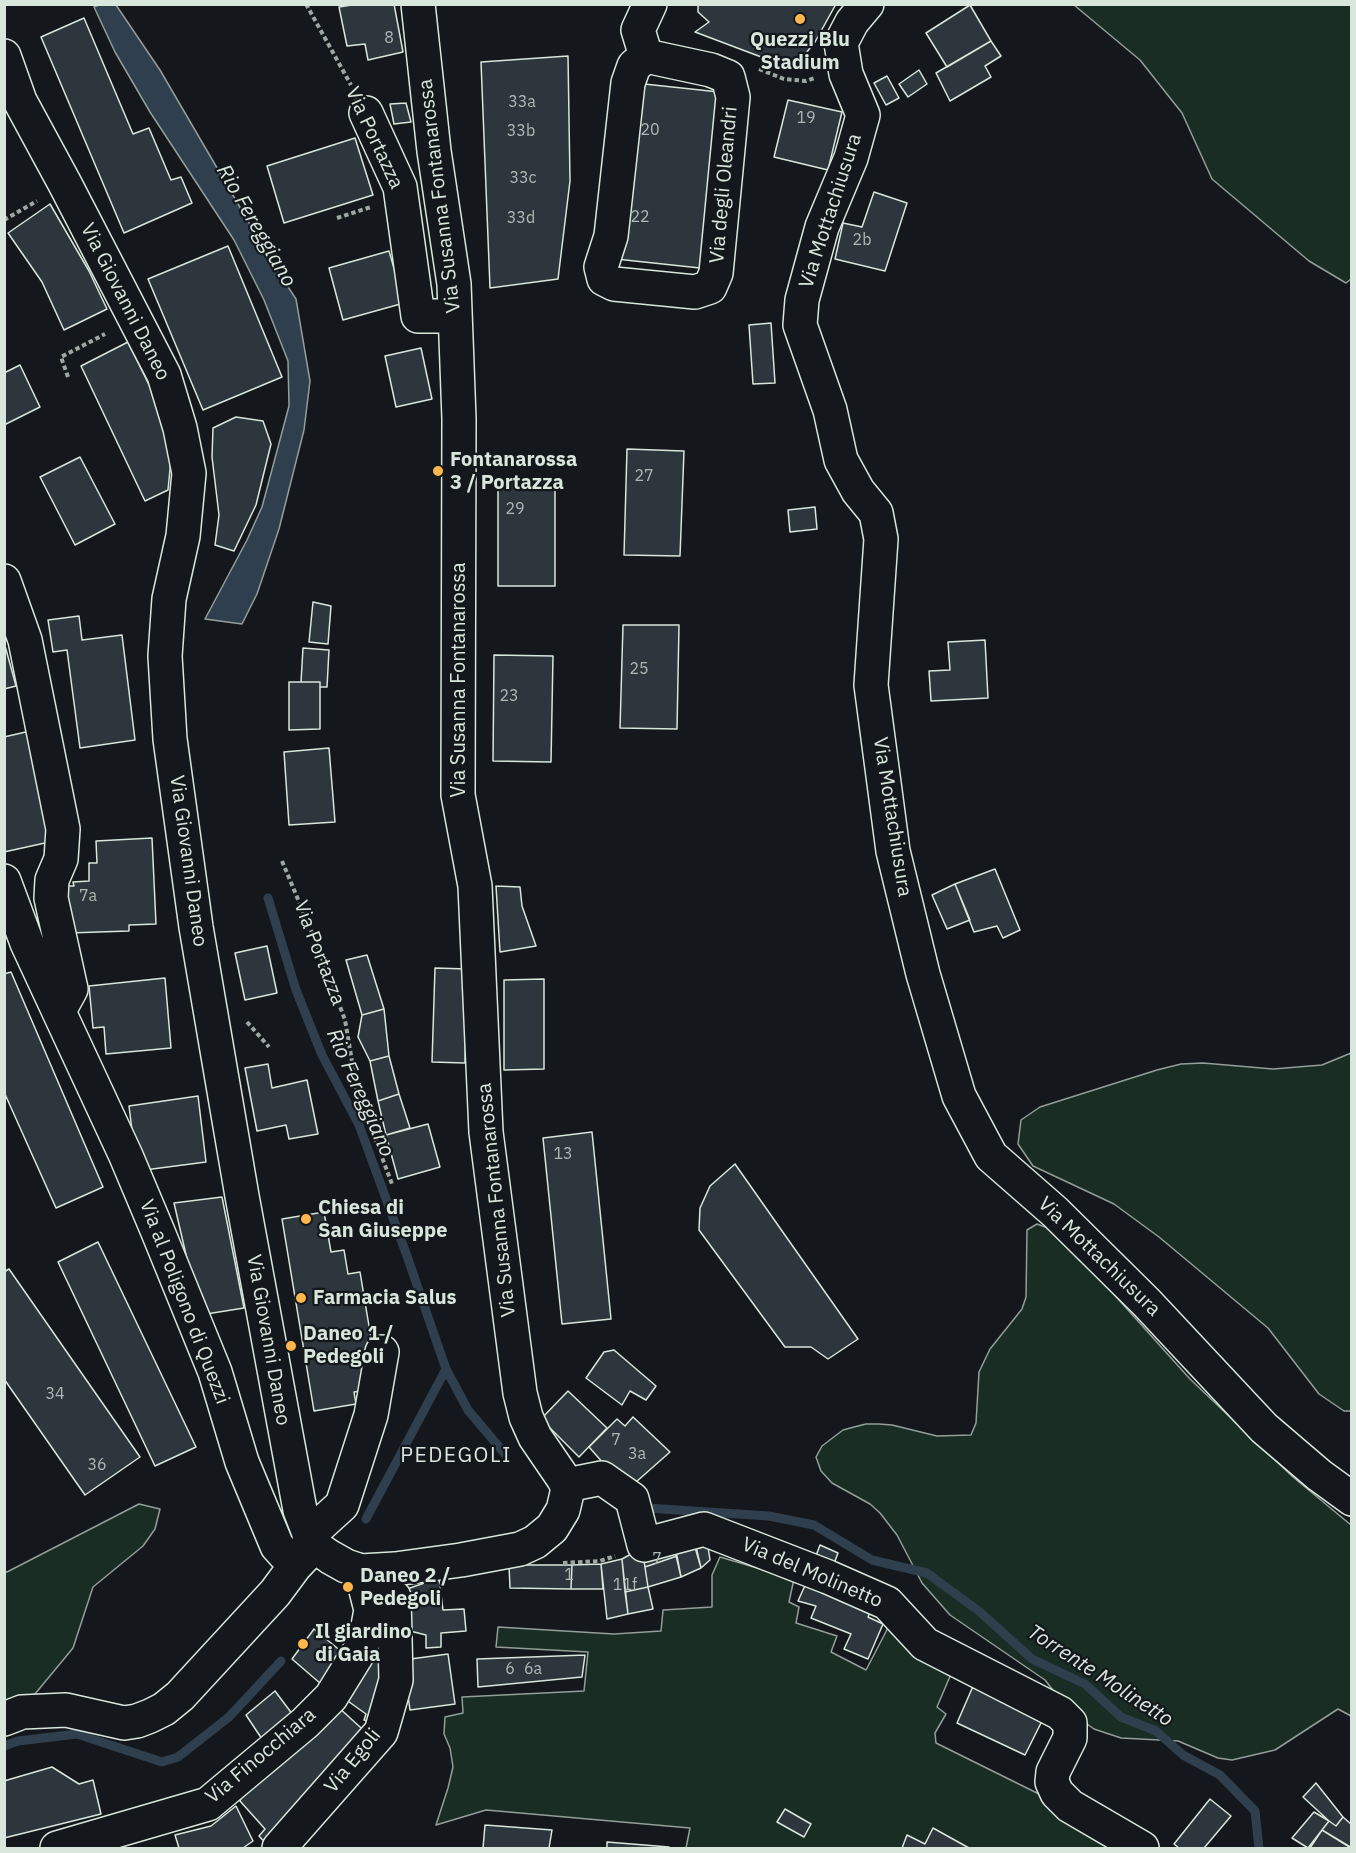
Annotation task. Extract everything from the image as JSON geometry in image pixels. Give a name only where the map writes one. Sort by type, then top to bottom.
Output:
[{"type":"street","name":"Via Susanna Fontanarossa","points":[[418,4],[434,151],[454,284],[459,419],[458,795],[475,886],[486,1132],[520,1393],[526,1417],[535,1437],[567,1485]]},
{"type":"street","points":[[646,56],[638,30],[650,4]]},
{"type":"street","name":"Via Mottachiusura","points":[[867,4],[852,22],[841,43],[846,74],[863,115],[851,158],[822,227],[802,300],[800,325],[830,410],[841,460],[858,491],[876,513],[881,539],[871,685],[893,852],[923,974],[959,1096],[991,1156],[1054,1212],[1147,1303],[1264,1428],[1319,1475],[1352,1499]]},
{"type":"street","name":"Via Giovanni Daneo","points":[[4,56],[20,101],[164,375],[180,428],[189,473],[183,536],[169,598],[165,656],[170,739],[196,927],[306,1549]]},
{"type":"street","name":"Via degli Oleandri","points":[[646,56],[711,70],[728,77],[733,97],[716,273],[710,287],[695,292],[614,284],[603,279],[601,267],[611,236],[628,83],[634,66],[646,56]]},
{"type":"street","name":"Via Portazza","points":[[366,113],[400,187],[418,316],[455,316]]},
{"type":"street","points":[[4,581],[25,640],[63,829],[61,859],[52,880],[51,898],[71,989],[59,1011]]},
{"type":"street","name":"Via al Poligono di Quezzi","points":[[4,881],[27,943],[159,1232],[214,1372],[242,1462],[260,1509],[277,1546],[306,1549]]},
{"type":"street","points":[[4,1719],[22,1712],[66,1710],[124,1723],[137,1721],[157,1712],[180,1696],[275,1593],[306,1549],[342,1506],[371,1415],[382,1352]]},
{"type":"street","name":"Via del Molinetto","points":[[567,1485],[602,1478],[632,1499],[644,1545],[704,1529],[828,1577],[887,1603],[925,1644],[1060,1713],[1070,1723],[1070,1738],[1053,1772],[1052,1782],[1057,1793],[1070,1806],[1142,1848]]},
{"type":"street","points":[[306,1549],[361,1571],[373,1571],[461,1560],[520,1549],[544,1536],[558,1520],[563,1510],[567,1485]]},
{"type":"street","name":"Via Finocchiara","points":[[57,1848],[208,1804],[305,1723],[331,1696],[360,1650],[367,1631],[370,1610],[361,1571]]},
{"type":"street","name":"Via Egoli","points":[[279,1848],[381,1732],[396,1680],[393,1597],[389,1597],[375,1622],[367,1631]]},
{"type":"path","name":"Via Portazza","points":[[306,4],[366,113]]},
{"type":"path","points":[[68,377],[61,357],[135,318]]},
{"type":"path","name":"Via Portazza","points":[[282,861],[345,1020],[357,1091],[392,1184]]},
{"type":"green space","points":[[1074,5],[1351,5],[1351,279],[1346,283],[1309,261],[1212,179],[1182,113],[1140,60]]},
{"type":"green space","points":[[1351,1053],[1352,1411],[1344,1411],[1319,1394],[1268,1328],[1159,1237],[1114,1204],[1033,1166],[1018,1144],[1021,1120],[1040,1107],[1157,1070],[1181,1064],[1203,1063],[1273,1069],[1322,1065]]},
{"type":"green space","points":[[1037,1224],[1048,1228],[1084,1261],[1190,1379],[1293,1477],[1351,1525],[1351,1716],[1338,1709],[1275,1750],[1232,1760],[1218,1758],[1178,1741],[1121,1738],[1094,1729],[1070,1712],[1045,1680],[950,1615],[922,1583],[897,1535],[880,1513],[870,1504],[832,1483],[821,1471],[816,1457],[822,1446],[843,1430],[866,1424],[892,1425],[937,1436],[971,1435],[976,1423],[979,1372],[990,1349],[1022,1309],[1026,1297],[1027,1230]]},
{"type":"green space","points":[[139,1504],[160,1509],[155,1529],[143,1546],[93,1587],[73,1648],[35,1694],[5,1704],[4,1571],[7,1572]]},
{"type":"green space","points":[[720,1557],[794,1579],[789,1602],[799,1607],[796,1623],[837,1636],[831,1652],[866,1670],[891,1622],[951,1674],[937,1707],[946,1714],[935,1733],[936,1743],[1043,1796],[1123,1848],[686,1848],[690,1828],[486,1810],[436,1825],[453,1767],[450,1748],[444,1734],[445,1717],[463,1713],[462,1697],[584,1691],[588,1652],[496,1647],[498,1627],[614,1634],[661,1631],[663,1610],[712,1607],[712,1575]]},
{"type":"water","name":"Rio Fereggiano","points":[[116,5],[160,70],[273,264],[296,299],[310,381],[304,430],[279,529],[257,594],[242,624],[205,619],[262,507],[289,406],[288,361],[264,300],[234,240],[150,112],[115,52],[94,7]]},
{"type":"building","points":[[358,4],[394,4],[403,52],[368,60],[365,44],[347,46],[339,7]]},
{"type":"building","points":[[698,4],[836,4],[815,42],[793,69],[695,32],[709,22],[698,12]]},
{"type":"building","points":[[970,5],[991,41],[947,67],[926,33]]},
{"type":"building","points":[[84,18],[133,134],[149,128],[171,180],[181,177],[192,203],[124,233],[41,37]]},
{"type":"building","points":[[991,41],[1001,56],[985,66],[991,77],[950,101],[936,73]]},
{"type":"building","points":[[568,56],[570,181],[558,279],[490,288],[481,62]]},
{"type":"building","points":[[919,70],[927,84],[908,97],[899,84]]},
{"type":"building","points":[[887,76],[899,98],[886,105],[874,83]]},
{"type":"building","points":[[635,83],[719,92],[700,268],[616,259]]},
{"type":"building","points":[[788,100],[842,112],[828,170],[774,157]]},
{"type":"building","points":[[406,103],[411,122],[394,124],[390,104]]},
{"type":"building","points":[[355,138],[373,195],[284,223],[267,166]]},
{"type":"building","points":[[874,192],[907,203],[885,271],[835,259],[843,223],[862,227]]},
{"type":"building","points":[[50,204],[89,271],[107,309],[64,330],[42,282],[8,233]]},
{"type":"building","points":[[228,246],[282,377],[203,410],[148,279]]},
{"type":"building","points":[[389,251],[404,303],[343,320],[329,268]]},
{"type":"building","points":[[771,323],[775,383],[753,384],[749,325]]},
{"type":"building","points":[[128,342],[157,401],[171,459],[168,490],[145,501],[81,366]]},
{"type":"building","points":[[421,348],[432,399],[396,407],[385,356]]},
{"type":"building","points":[[20,365],[40,407],[4,425],[4,373]]},
{"type":"building","points":[[236,417],[263,421],[271,444],[256,505],[234,551],[215,545],[219,515],[212,457],[213,428]]},
{"type":"building","points":[[627,449],[684,451],[680,556],[624,555]]},
{"type":"building","points":[[80,457],[115,524],[75,545],[40,477]]},
{"type":"building","points":[[498,481],[555,481],[555,586],[498,586]]},
{"type":"building","points":[[815,507],[817,529],[790,532],[788,510]]},
{"type":"building","points":[[313,602],[331,606],[328,644],[309,642]]},
{"type":"building","points":[[79,616],[82,640],[122,635],[135,740],[80,748],[67,650],[53,652],[48,620]]},
{"type":"building","points":[[623,625],[679,625],[677,729],[620,728]]},
{"type":"building","points":[[985,640],[988,698],[931,701],[929,671],[950,670],[948,642]]},
{"type":"building","points":[[4,642],[16,686],[4,689]]},
{"type":"building","points":[[303,648],[329,650],[327,687],[320,687],[320,682],[301,682]]},
{"type":"building","points":[[494,655],[553,656],[551,762],[493,761]]},
{"type":"building","points":[[289,682],[320,682],[320,729],[289,730]]},
{"type":"building","points":[[30,731],[54,841],[4,852],[4,737]]},
{"type":"building","points":[[329,748],[335,822],[289,825],[284,752]]},
{"type":"building","points":[[152,838],[156,924],[129,925],[129,931],[68,933],[66,886],[74,886],[73,882],[89,881],[89,863],[97,863],[96,841]]},
{"type":"building","points":[[995,869],[1020,930],[1003,938],[997,926],[974,932],[955,884]]},
{"type":"building","points":[[955,884],[970,920],[947,929],[932,895]]},
{"type":"building","points":[[496,886],[520,887],[522,906],[536,946],[500,952]]},
{"type":"building","points":[[267,946],[277,993],[245,1000],[235,953]]},
{"type":"building","points":[[367,955],[384,1009],[362,1015],[346,960]]},
{"type":"building","points":[[435,968],[467,969],[465,1063],[432,1062]]},
{"type":"building","points":[[11,972],[103,1187],[56,1208],[4,1092],[4,974]]},
{"type":"building","points":[[165,978],[171,1048],[106,1054],[104,1027],[93,1028],[89,986]]},
{"type":"building","points":[[544,979],[544,1069],[504,1070],[504,980]]},
{"type":"building","points":[[384,1009],[389,1056],[370,1061],[358,1037],[362,1015]]},
{"type":"building","points":[[389,1056],[399,1094],[378,1101],[370,1061]]},
{"type":"building","points":[[268,1064],[272,1088],[307,1080],[318,1134],[289,1139],[286,1125],[257,1131],[245,1068]]},
{"type":"building","points":[[399,1094],[410,1128],[386,1135],[378,1101]]},
{"type":"building","points":[[198,1096],[206,1162],[137,1171],[129,1106]]},
{"type":"building","points":[[428,1124],[440,1167],[398,1179],[386,1135]]},
{"type":"building","points":[[592,1132],[611,1319],[562,1324],[543,1138]]},
{"type":"building","points":[[735,1164],[858,1339],[828,1359],[811,1347],[785,1347],[699,1230],[700,1208],[710,1186]]},
{"type":"building","points":[[222,1197],[244,1308],[200,1315],[174,1203]]},
{"type":"building","points":[[324,1212],[331,1252],[344,1250],[348,1274],[360,1272],[375,1362],[368,1390],[354,1392],[356,1404],[314,1411],[282,1219]]},
{"type":"building","points":[[98,1242],[196,1447],[155,1466],[58,1262]]},
{"type":"building","points":[[9,1269],[140,1457],[85,1495],[4,1379],[4,1272]]},
{"type":"building","points":[[614,1350],[656,1386],[646,1400],[630,1391],[622,1405],[586,1378],[604,1352]]},
{"type":"building","points":[[568,1391],[607,1428],[579,1457],[541,1419]]},
{"type":"building","points":[[633,1417],[670,1452],[627,1490],[589,1447],[617,1419],[625,1426]]},
{"type":"building","points":[[693,1534],[706,1534],[710,1560],[701,1568]]},
{"type":"building","points":[[673,1541],[677,1556],[645,1567],[642,1548]]},
{"type":"building","points":[[820,1545],[838,1553],[832,1569],[814,1561]]},
{"type":"building","points":[[695,1547],[701,1568],[681,1577],[675,1551]]},
{"type":"building","points":[[642,1548],[648,1587],[625,1592],[622,1559]]},
{"type":"building","points":[[677,1556],[681,1577],[648,1587],[645,1567]]},
{"type":"building","points":[[622,1559],[628,1614],[607,1619],[601,1564]]},
{"type":"building","points":[[601,1564],[603,1589],[571,1589],[572,1565]]},
{"type":"building","points":[[509,1565],[572,1565],[571,1589],[510,1588]]},
{"type":"building","points":[[439,1578],[443,1610],[464,1609],[466,1631],[441,1633],[441,1647],[426,1648],[426,1635],[410,1631],[404,1590]]},
{"type":"building","points":[[807,1581],[874,1602],[868,1617],[883,1624],[868,1659],[844,1649],[851,1634],[811,1618],[816,1606],[798,1601]]},
{"type":"building","points":[[648,1587],[653,1609],[628,1614],[625,1592]]},
{"type":"building","points":[[388,1622],[377,1724],[364,1720],[366,1714],[345,1699]]},
{"type":"building","points":[[314,1629],[348,1657],[328,1690],[292,1659]]},
{"type":"building","points":[[448,1654],[455,1704],[410,1710],[403,1660]]},
{"type":"building","points":[[585,1655],[582,1677],[478,1687],[477,1659]]},
{"type":"building","points":[[974,1684],[1045,1715],[1025,1755],[957,1723]]},
{"type":"building","points":[[275,1691],[299,1723],[262,1739],[246,1715]]},
{"type":"building","points":[[337,1706],[371,1737],[268,1846],[259,1836],[265,1829],[240,1801],[244,1790]]},
{"type":"building","points":[[52,1767],[79,1784],[93,1780],[101,1814],[4,1838],[4,1781]]},
{"type":"building","points":[[1316,1783],[1343,1817],[1336,1826],[1303,1797]]},
{"type":"building","points":[[1210,1799],[1231,1816],[1204,1848],[1179,1848],[1174,1844]]},
{"type":"building","points":[[236,1806],[253,1841],[243,1848],[179,1848],[175,1835],[211,1826]]},
{"type":"building","points":[[785,1809],[811,1824],[804,1837],[777,1822]]},
{"type":"building","points":[[1314,1812],[1329,1821],[1308,1848],[1292,1838]]},
{"type":"building","points":[[1343,1817],[1352,1825],[1352,1848],[1322,1830],[1329,1821],[1336,1826]]},
{"type":"building","points":[[485,1825],[552,1830],[549,1848],[483,1848]]},
{"type":"building","points":[[933,1828],[969,1848],[902,1848],[907,1835],[925,1844]]},
{"type":"building","points":[[1322,1830],[1351,1848],[1310,1848]]},
{"type":"building","points":[[607,1842],[669,1847],[669,1848],[607,1848]]},
{"type":"waterway","name":"Rio Fereggiano","points":[[268,898],[296,990],[322,1055],[359,1125],[446,1369],[468,1410],[505,1454]]},
{"type":"waterway","points":[[366,1519],[446,1369]]},
{"type":"waterway","name":"Torrente Molinetto","points":[[647,1508],[769,1516],[814,1525],[872,1560],[927,1573],[980,1612],[1032,1659],[1085,1684],[1121,1717],[1156,1731],[1183,1755],[1220,1775],[1255,1811],[1259,1848]]},
{"type":"waterway","points":[[4,1746],[18,1741],[77,1734],[162,1762],[178,1757],[229,1717],[281,1661]]},
{"type":"place","name":"Quezzi Blu Stadium","points":[[800,19]]},
{"type":"place","name":"Fontanarossa 3 / Portazza","points":[[438,471]]},
{"type":"place","name":"Chiesa di San Giuseppe","points":[[306,1219]]},
{"type":"place","name":"Farmacia Salus","points":[[301,1298]]},
{"type":"place","name":"Daneo 1 / Pedegoli","points":[[291,1346]]},
{"type":"place","name":"Daneo 2 / Pedegoli","points":[[348,1587]]},
{"type":"place","name":"Il giardino di Gaia","points":[[303,1644]]},
{"type":"district","name":"PEDEGOLI","points":[[456,1456]]}]
